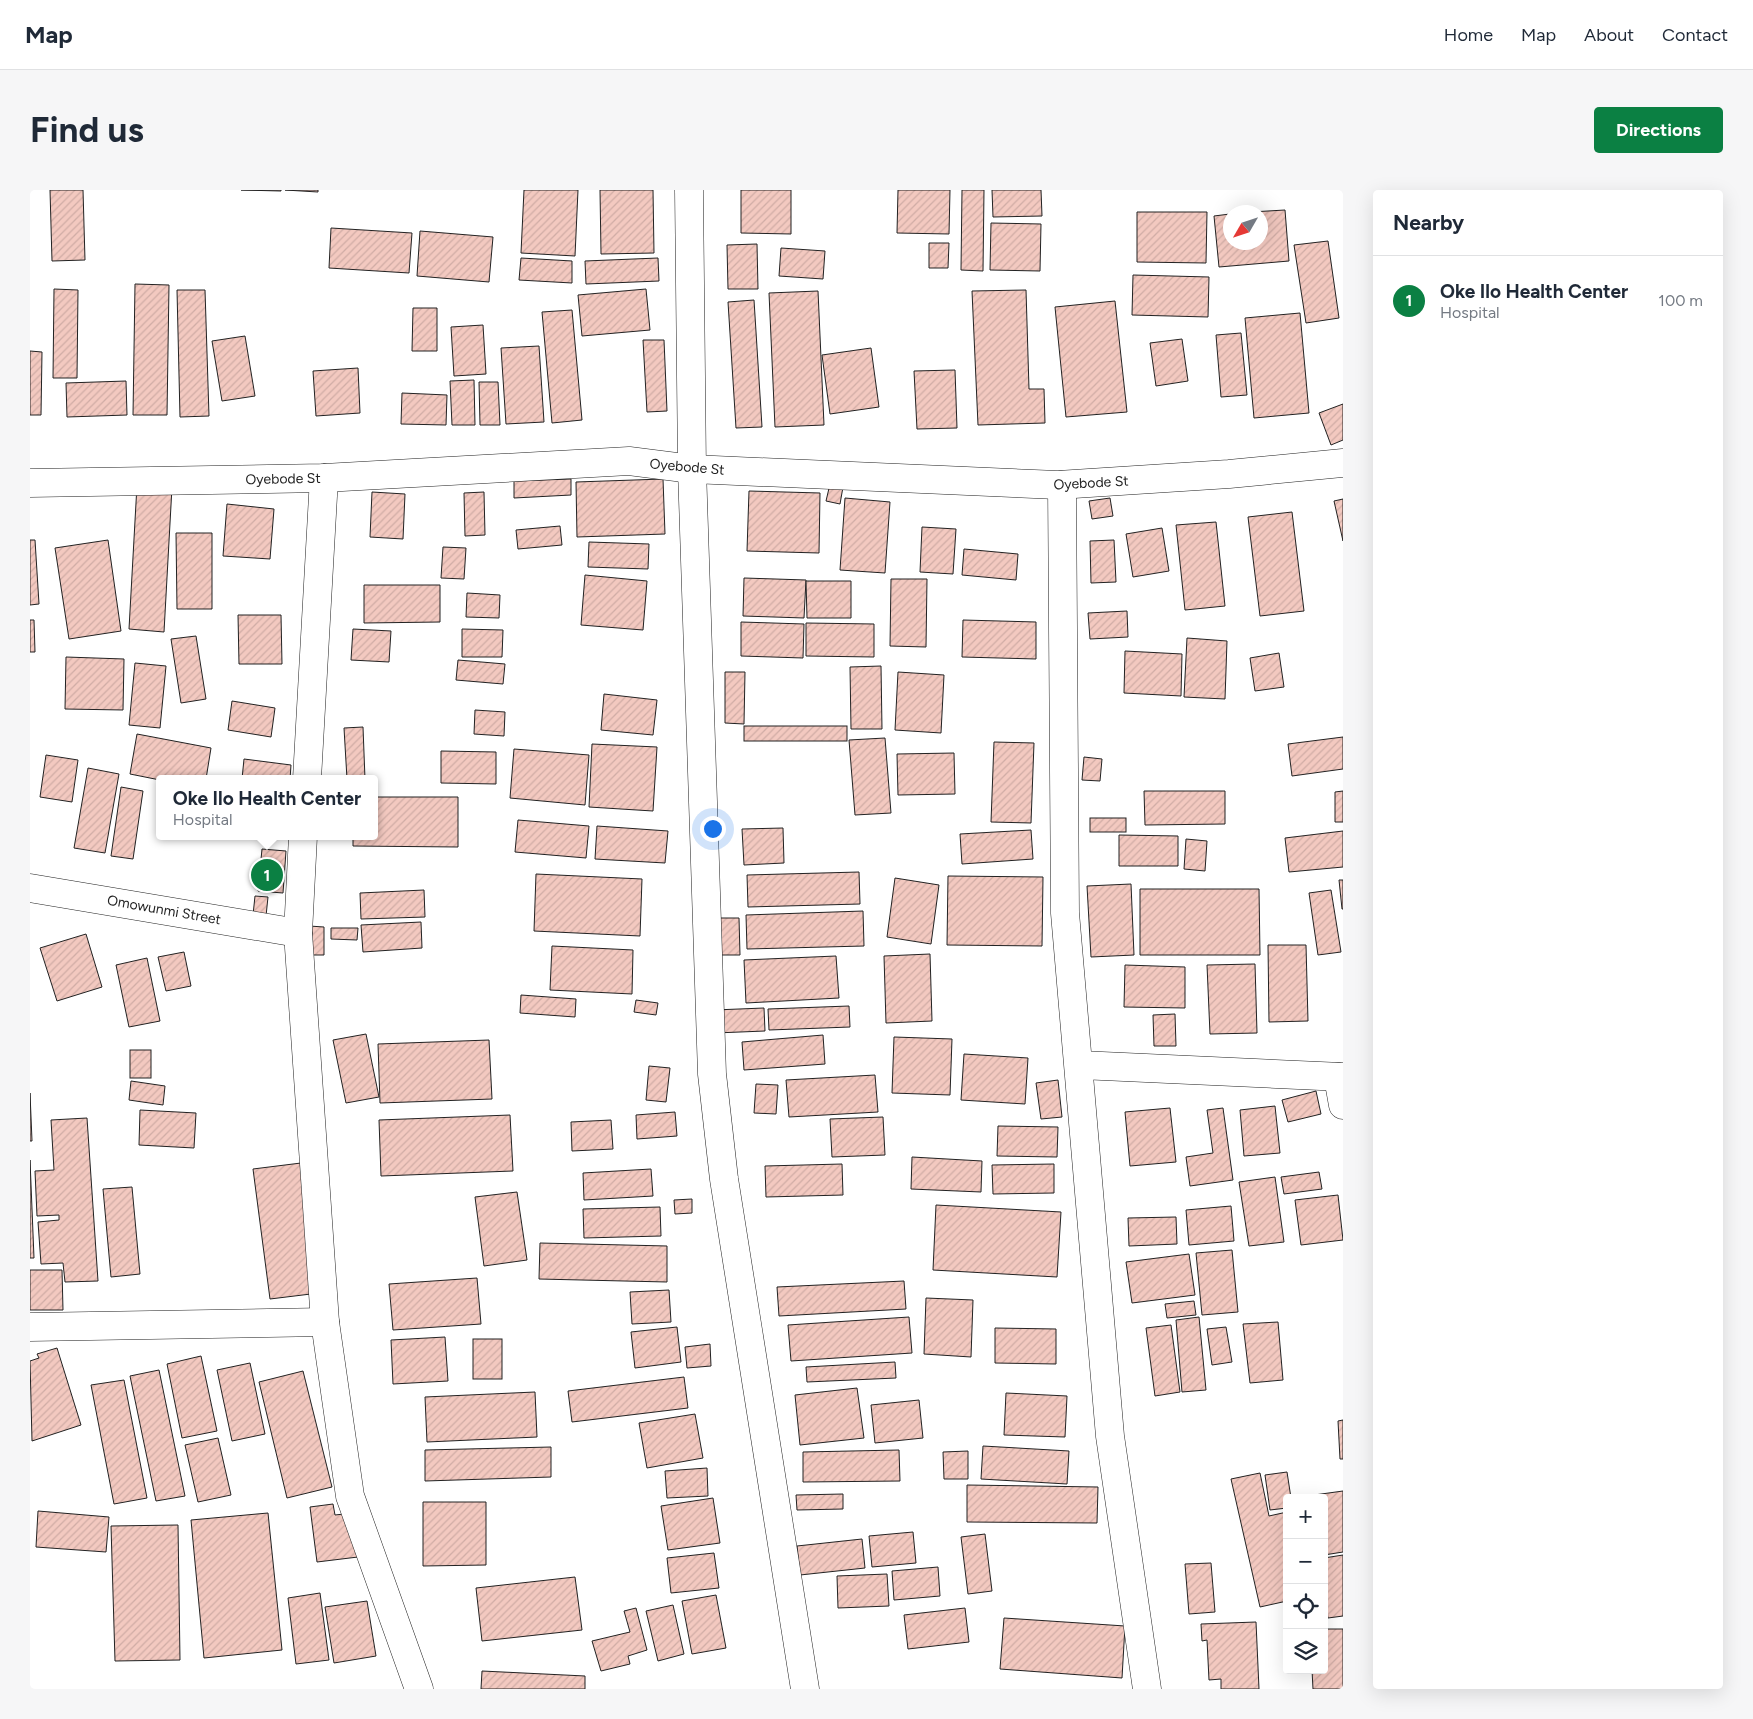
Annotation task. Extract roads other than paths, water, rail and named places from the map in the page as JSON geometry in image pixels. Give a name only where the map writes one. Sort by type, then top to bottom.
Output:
[{"type":"street","points":[[689,190],[692,469],[712,1074],[724,1179],[805,1689]]},
{"type":"street","name":"Oyebode St","points":[[30,483],[324,478],[629,461],[692,469],[1062,485],[1230,474],[1343,463]]},
{"type":"street","points":[[307,775],[324,478]]},
{"type":"street","points":[[1062,485],[1065,913],[1080,1065],[1110,1436],[1147,1689]]},
{"type":"street","points":[[303,840],[298,933],[325,1322],[350,1496],[419,1689]]},
{"type":"street","name":"Omowunmi Street","points":[[30,888],[298,933]]},
{"type":"street","points":[[1080,1065],[1341,1077],[1343,1105]]},
{"type":"street","points":[[30,1327],[325,1322]]},
{"type":"place","name":"Oke Ilo Health Center","points":[[267,875]]}]
